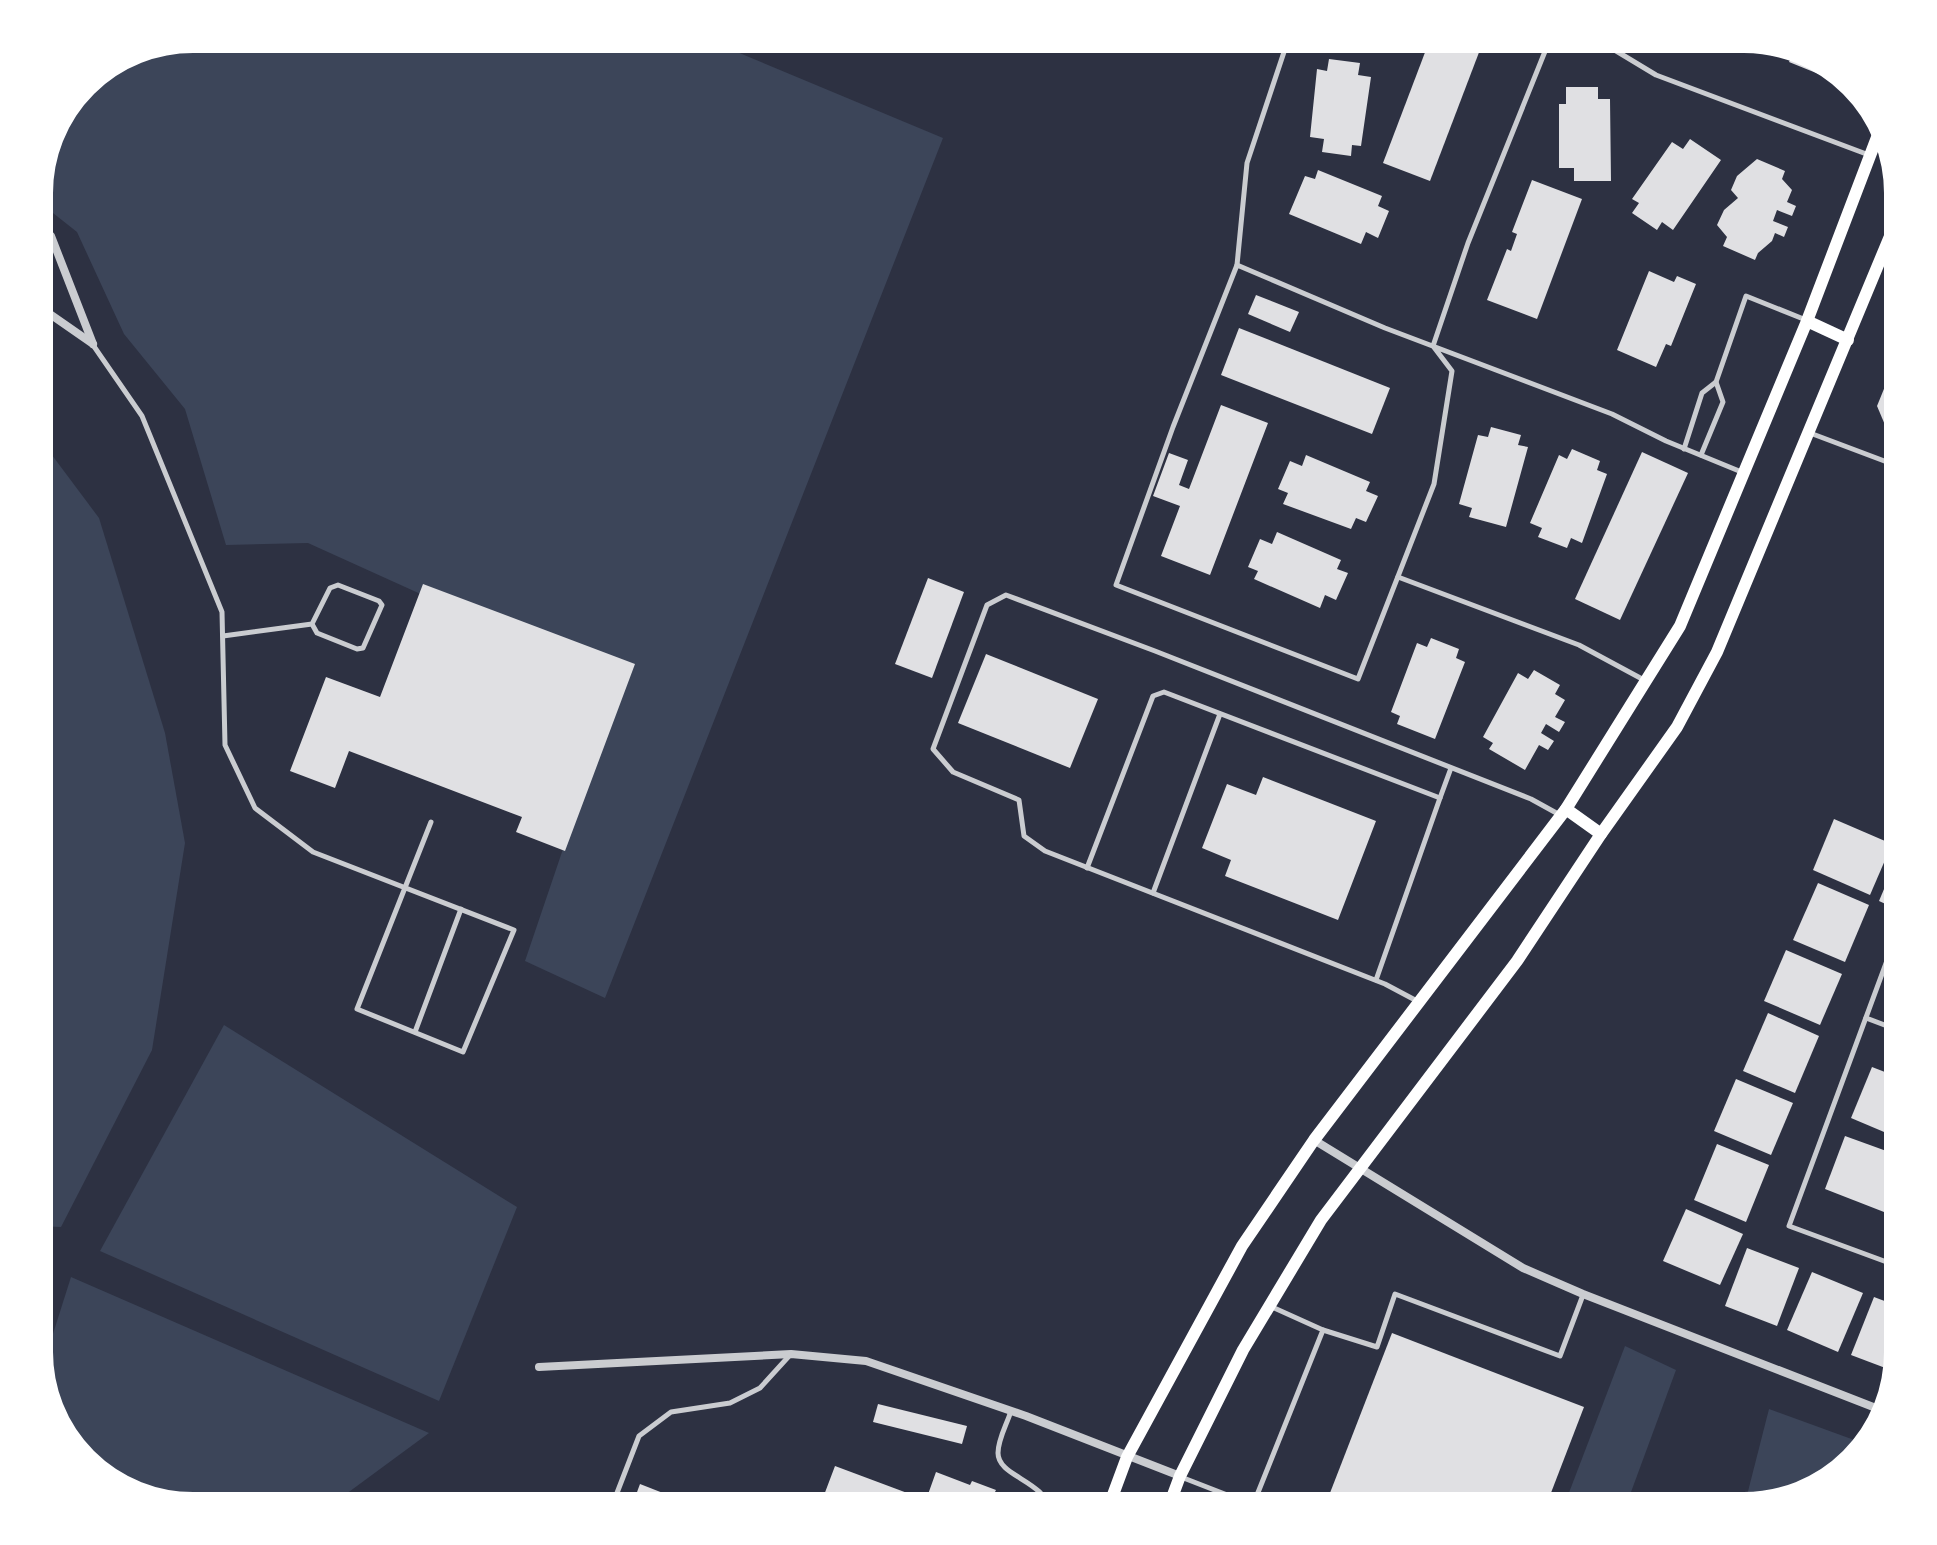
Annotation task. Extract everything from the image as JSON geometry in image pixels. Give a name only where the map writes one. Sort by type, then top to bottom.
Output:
[{"type":"main road","points":[[1112,1497],[1127,1457],[1242,1246],[1314,1140],[1564,812],[1680,626],[1807,321],[1877,137]]},
{"type":"main road","points":[[1172,1497],[1243,1350],[1321,1220],[1517,961],[1677,727],[1717,652],[1889,239]]},
{"type":"main road","points":[[1807,321],[1848,340]]},
{"type":"main road","points":[[1564,812],[1601,834]]},
{"type":"street","points":[[48,233],[93,344]]},
{"type":"street","points":[[48,313],[93,344]]},
{"type":"street","points":[[1314,1140],[1523,1268],[1877,1408]]},
{"type":"street","points":[[539,1367],[791,1354],[866,1361],[1011,1411],[1180,1476]]},
{"type":"lane","points":[[1285,48],[1247,163],[1237,265],[1173,427],[1116,585],[1358,679],[1434,484],[1452,371],[1433,346]]},
{"type":"lane","points":[[1433,346],[1468,243],[1546,48]]},
{"type":"lane","points":[[1611,48],[1656,75],[1870,156]]},
{"type":"lane","points":[[1885,249],[1889,251]]},
{"type":"lane","points":[[1237,265],[1433,346],[1612,414],[1745,474]]},
{"type":"lane","points":[[1684,449],[1702,393],[1716,382],[1746,296],[1807,321]]},
{"type":"lane","points":[[93,344],[142,416],[222,612],[225,745],[255,808],[313,852],[404,887],[461,909],[514,930],[463,1052],[357,1009],[404,887],[431,822]]},
{"type":"lane","points":[[1701,455],[1723,402],[1716,382]]},
{"type":"lane","points":[[1809,433],[1889,463]]},
{"type":"lane","points":[[1398,577],[1579,645],[1646,681]]},
{"type":"lane","points":[[338,585],[379,601],[382,605],[363,648],[357,649],[317,633],[312,624],[330,588],[338,585]]},
{"type":"lane","points":[[1418,1002],[1376,980],[1045,851],[1024,836],[1019,800],[953,772],[933,749],[987,605],[1006,595],[1564,812]]},
{"type":"lane","points":[[223,636],[312,624]]},
{"type":"lane","points":[[1087,868],[1153,696],[1164,692],[1440,798]]},
{"type":"lane","points":[[1153,893],[1220,714]]},
{"type":"lane","points":[[1376,980],[1451,768]]},
{"type":"lane","points":[[415,1032],[461,909]]},
{"type":"lane","points":[[1889,955],[1789,1226],[1889,1263]]},
{"type":"lane","points":[[1866,1018],[1889,1027]]},
{"type":"lane","points":[[1270,1306],[1323,1330],[1377,1347],[1395,1294],[1560,1356],[1583,1294]]},
{"type":"lane","points":[[1256,1497],[1323,1330]]},
{"type":"lane","points":[[615,1497],[639,1436],[671,1412],[730,1403],[760,1388],[791,1354]]},
{"type":"lane","points":[[1011,1411],[1000,1443],[1000,1464],[1045,1497]]},
{"type":"lane","points":[[1180,1476],[1233,1497]]},
{"type":"shaded area","points":[[183,48],[728,48],[943,138],[605,998],[525,961],[619,684],[308,543],[226,545],[185,409],[124,334],[77,232],[48,209],[48,183],[53,155],[72,112],[90,90],[112,72],[137,59]]},
{"type":"shaded area","points":[[48,450],[99,518],[165,733],[185,843],[152,1050],[61,1227],[48,1227]]},
{"type":"shaded area","points":[[224,1025],[517,1207],[439,1401],[100,1251]]},
{"type":"shaded area","points":[[71,1277],[429,1433],[342,1497],[183,1497],[165,1494],[120,1478],[84,1448],[59,1408],[49,1371],[48,1350]]},
{"type":"shaded area","points":[[1625,1346],[1676,1370],[1629,1497],[1567,1497]]},
{"type":"shaded area","points":[[1769,1409],[1858,1441],[1840,1461],[1817,1478],[1782,1492],[1747,1497]]},
{"type":"building","points":[[1427,48],[1481,48],[1430,181],[1383,163]]},
{"type":"building","points":[[1754,49],[1775,51],[1773,56]]},
{"type":"building","points":[[1777,52],[1817,67],[1836,81],[1789,62],[1791,58]]},
{"type":"building","points":[[1329,59],[1360,63],[1358,75],[1371,77],[1361,146],[1352,145],[1351,156],[1322,152],[1324,139],[1310,137],[1317,69],[1327,71]]},
{"type":"building","points":[[1566,87],[1598,87],[1598,99],[1610,99],[1611,181],[1574,181],[1574,168],[1559,168],[1559,104],[1566,104]]},
{"type":"building","points":[[1690,139],[1721,160],[1673,230],[1662,222],[1657,230],[1632,213],[1639,203],[1632,199],[1672,142],[1683,149]]},
{"type":"building","points":[[1757,159],[1785,171],[1782,179],[1792,190],[1787,202],[1796,206],[1792,216],[1777,210],[1773,221],[1788,227],[1784,237],[1775,233],[1755,260],[1723,246],[1727,237],[1717,225],[1724,210],[1738,198],[1731,190],[1737,176]]},
{"type":"building","points":[[1318,170],[1382,196],[1378,206],[1389,211],[1378,238],[1366,232],[1361,244],[1289,214],[1305,176],[1315,179]]},
{"type":"building","points":[[1532,180],[1582,199],[1537,319],[1487,300],[1507,249],[1511,251],[1517,234],[1512,232]]},
{"type":"building","points":[[1649,271],[1674,282],[1677,276],[1696,284],[1671,346],[1666,344],[1656,367],[1617,350]]},
{"type":"building","points":[[1256,295],[1299,312],[1290,332],[1248,314]]},
{"type":"building","points":[[1239,328],[1390,388],[1372,434],[1221,375]]},
{"type":"building","points":[[1889,376],[1889,432],[1877,406]]},
{"type":"building","points":[[1221,405],[1268,423],[1210,575],[1161,556],[1180,506],[1153,496],[1169,453],[1188,460],[1179,485],[1189,489]]},
{"type":"building","points":[[1491,427],[1521,435],[1518,445],[1528,447],[1506,527],[1469,517],[1472,508],[1459,504],[1478,435],[1488,437]]},
{"type":"building","points":[[1572,449],[1600,461],[1597,470],[1607,474],[1582,543],[1571,538],[1567,548],[1538,537],[1542,528],[1530,523],[1559,455],[1567,459]]},
{"type":"building","points":[[1642,452],[1688,473],[1620,620],[1575,599]]},
{"type":"building","points":[[1306,455],[1370,482],[1366,491],[1378,496],[1366,522],[1356,518],[1351,529],[1283,504],[1288,493],[1278,489],[1290,461],[1302,466]]},
{"type":"building","points":[[1277,532],[1341,560],[1337,569],[1348,573],[1336,600],[1325,595],[1320,608],[1254,579],[1258,571],[1248,567],[1260,539],[1272,544]]},
{"type":"building","points":[[928,578],[964,592],[932,678],[895,664]]},
{"type":"building","points":[[423,584],[635,664],[565,851],[516,832],[522,817],[349,751],[335,788],[290,771],[326,677],[380,697]]},
{"type":"building","points":[[1431,638],[1459,649],[1456,658],[1465,662],[1435,739],[1397,724],[1400,716],[1391,712],[1417,643],[1427,647]]},
{"type":"building","points":[[986,654],[1098,699],[1070,768],[958,723]]},
{"type":"building","points":[[1534,670],[1560,685],[1555,694],[1565,700],[1555,717],[1565,722],[1559,732],[1546,724],[1541,733],[1554,741],[1548,750],[1539,745],[1525,770],[1489,749],[1493,743],[1483,737],[1518,673],[1528,679]]},
{"type":"building","points":[[1263,777],[1376,821],[1338,920],[1225,876],[1231,860],[1202,848],[1227,784],[1256,795]]},
{"type":"building","points":[[1834,819],[1889,843],[1889,851],[1870,895],[1813,870]]},
{"type":"building","points":[[1889,877],[1889,906],[1879,901]]},
{"type":"building","points":[[1818,883],[1869,905],[1845,962],[1793,940]]},
{"type":"building","points":[[1786,950],[1842,974],[1820,1025],[1764,1001]]},
{"type":"building","points":[[1768,1013],[1819,1036],[1795,1093],[1743,1071]]},
{"type":"building","points":[[1872,1067],[1889,1074],[1889,1134],[1851,1118]]},
{"type":"building","points":[[1736,1079],[1793,1103],[1771,1155],[1714,1131]]},
{"type":"building","points":[[1845,1136],[1889,1152],[1889,1198],[1884,1212],[1825,1189]]},
{"type":"building","points":[[1717,1144],[1769,1165],[1746,1222],[1694,1200]]},
{"type":"building","points":[[1686,1209],[1743,1234],[1720,1285],[1663,1261]]},
{"type":"building","points":[[1747,1248],[1799,1268],[1777,1326],[1725,1306]]},
{"type":"building","points":[[1812,1272],[1863,1293],[1838,1352],[1787,1330]]},
{"type":"building","points":[[1874,1297],[1889,1303],[1888,1369],[1851,1355]]},
{"type":"building","points":[[1392,1333],[1584,1407],[1549,1497],[1328,1497]]},
{"type":"building","points":[[878,1404],[967,1426],[962,1444],[873,1422]]},
{"type":"building","points":[[835,1466],[918,1497],[823,1497]]},
{"type":"building","points":[[936,1472],[970,1485],[972,1481],[996,1490],[994,1494],[1002,1497],[927,1497]]},
{"type":"building","points":[[640,1484],[673,1497],[635,1497]]}]
